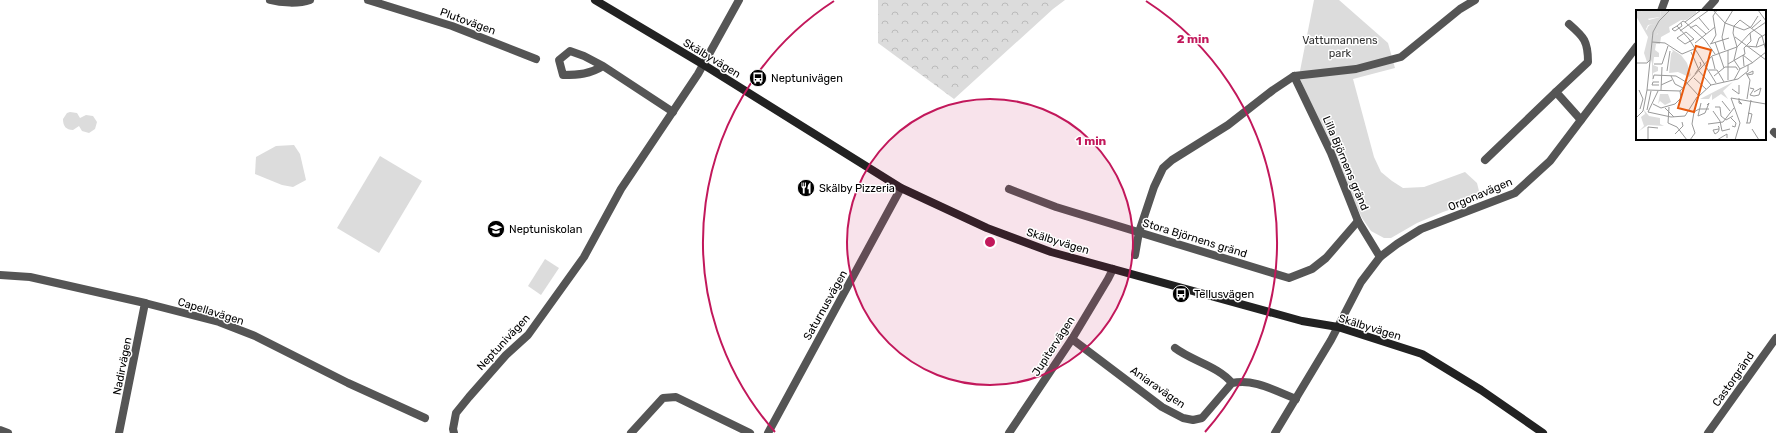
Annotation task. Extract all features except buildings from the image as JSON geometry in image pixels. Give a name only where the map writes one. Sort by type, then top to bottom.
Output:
[{"type":"street","points":[[270,0],[276,2],[304,2],[310,0]]},
{"type":"street","name":"Plutovägen","points":[[368,0],[452,26],[536,59]]},
{"type":"street","name":"Skälbyvägen","points":[[595,0],[704,65],[901,188],[987,228],[1051,252],[1302,321],[1338,327],[1422,354],[1481,390],[1543,433]]},
{"type":"street","name":"Neptunivägen","points":[[454,433],[453,429],[456,413],[506,354],[528,335],[579,264],[621,189],[704,65],[740,0]]},
{"type":"street","points":[[1135,255],[1139,232],[1154,187],[1164,168],[1181,153],[1228,125],[1273,90],[1294,76],[1356,69],[1401,57],[1460,9],[1475,0]]},
{"type":"street","points":[[1661,10],[1665,0]]},
{"type":"street","points":[[1706,10],[1715,0]]},
{"type":"street","points":[[1485,160],[1588,62],[1588,46],[1579,32],[1569,24]]},
{"type":"street","name":"Orgonavägen","points":[[1338,327],[1361,282],[1380,257],[1421,229],[1515,193],[1550,161],[1636,47]]},
{"type":"street","points":[[603,66],[593,72],[580,75],[563,75],[559,60],[570,51],[584,56],[603,66],[673,112]]},
{"type":"street","name":"Lilla Björnens gränd","points":[[1294,76],[1331,154],[1358,221],[1380,257]]},
{"type":"street","points":[[1556,92],[1581,120]]},
{"type":"street","name":"Saturnusvägen","points":[[768,433],[901,188]]},
{"type":"street","name":"Stora Björnens gränd","points":[[1009,189],[1056,207],[1289,278],[1312,269],[1326,258],[1358,221]]},
{"type":"street","name":"Jupitervägen","points":[[1008,433],[1072,339],[1113,268]]},
{"type":"street","name":"Capellavägen","points":[[0,275],[30,277],[146,303],[219,322],[255,336],[348,383],[425,418]]},
{"type":"street","name":"Nadirvägen","points":[[119,433],[146,303]]},
{"type":"street","points":[[1275,433],[1338,327]]},
{"type":"street","name":"Castorgränd","points":[[1708,433],[1776,338]]},
{"type":"street","name":"Aniaravägen","points":[[1072,339],[1162,407],[1183,418],[1193,420],[1202,418],[1232,384]]},
{"type":"street","points":[[1174,348],[1186,356],[1226,376],[1232,384],[1246,381],[1296,398]]},
{"type":"street","points":[[631,433],[663,398],[676,397],[750,433]]},
{"type":"street","points":[[0,430],[8,433]]},
{"type":"green space","points":[[878,0],[1065,0],[1053,9],[954,99],[878,43]]},
{"type":"green space","name":"Vattumannens park","points":[[1314,0],[1339,0],[1388,43],[1395,68],[1353,79],[1374,157],[1381,172],[1403,188],[1424,187],[1465,172],[1477,183],[1481,199],[1417,223],[1391,238],[1384,238],[1371,231],[1362,218],[1331,153],[1299,76]]},
{"type":"green space","points":[[67,113],[77,113],[80,118],[86,115],[93,116],[97,122],[95,129],[89,133],[82,131],[79,126],[71,130],[64,126],[63,119]]},
{"type":"green space","points":[[294,145],[300,154],[306,180],[293,187],[282,185],[255,174],[256,157],[276,146]]},
{"type":"green space","points":[[380,156],[422,181],[379,253],[337,228]]},
{"type":"green space","points":[[545,259],[559,268],[541,295],[528,286]]},
{"type":"place","name":"Neptunivägen","points":[[758,78]]},
{"type":"place","name":"Skälby Pizzeria","points":[[806,188]]},
{"type":"place","name":"Neptuniskolan","points":[[496,229]]},
{"type":"place","name":"Tellusvägen","points":[[1181,294]]}]
